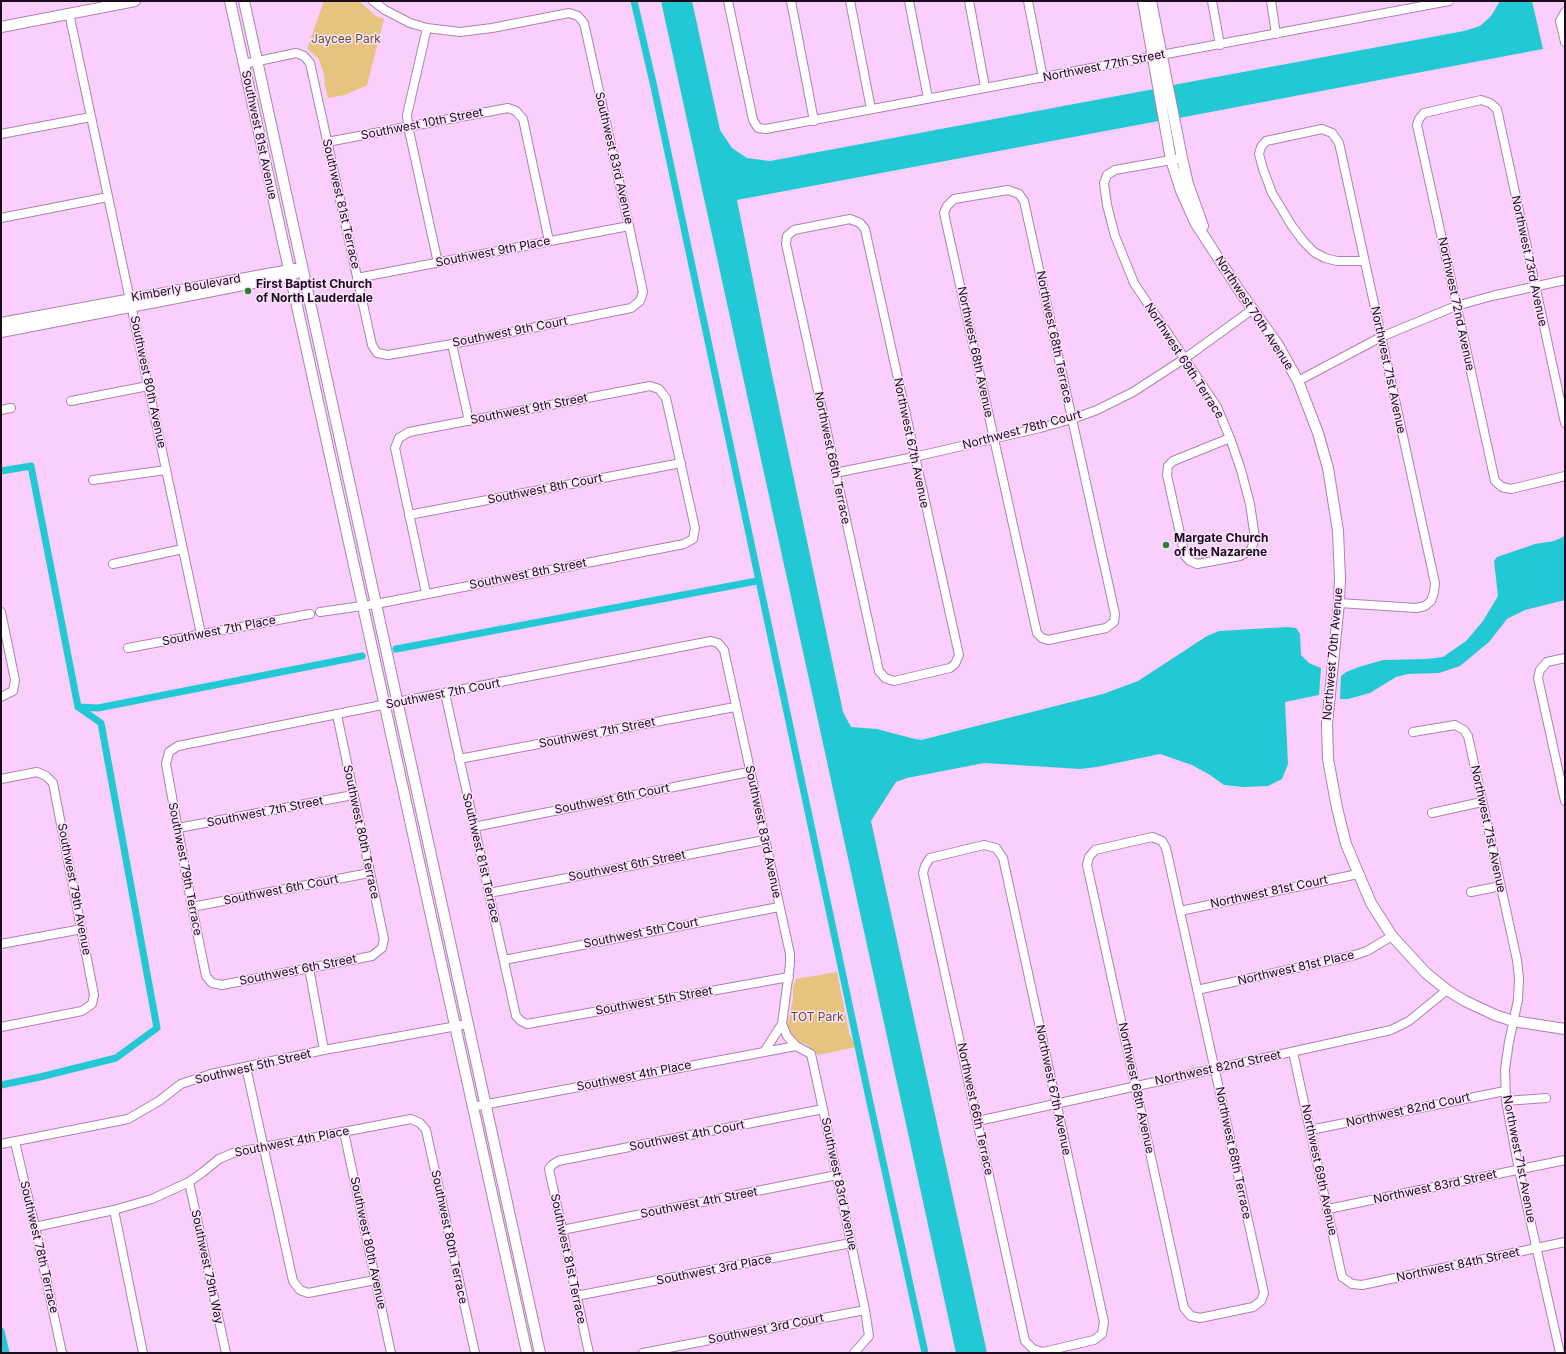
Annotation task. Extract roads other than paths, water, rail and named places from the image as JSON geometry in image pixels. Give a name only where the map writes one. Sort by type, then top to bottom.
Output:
[{"type":"street","points":[[1,27],[135,1]]},
{"type":"street","name":"Southwest 81st Avenue","points":[[230,1],[527,1353]]},
{"type":"street","name":"Southwest 81st Avenue","points":[[244,1],[540,1353]]},
{"type":"street","points":[[373,1],[385,10],[410,23],[427,28],[407,115],[408,126],[438,263]]},
{"type":"street","name":"Northwest 77th Street","points":[[728,1],[753,120],[758,128],[766,129],[1449,1]]},
{"type":"street","points":[[791,1],[814,121]]},
{"type":"street","points":[[850,1],[871,109]]},
{"type":"street","points":[[909,1],[928,98]]},
{"type":"street","points":[[969,1],[985,87]]},
{"type":"street","points":[[1028,1],[1043,78]]},
{"type":"street","name":"Northwest 70th Avenue","points":[[1143,1],[1188,184],[1207,242]]},
{"type":"street","name":"Northwest 70th Avenue","points":[[1151,1],[1156,56],[1171,160],[1181,191],[1196,224],[1207,242],[1278,345],[1298,381],[1318,433],[1328,468],[1338,531],[1340,558],[1339,603],[1327,724],[1328,759],[1337,808],[1346,844],[1371,903],[1392,936],[1426,973],[1447,990],[1471,1004],[1513,1021]]},
{"type":"street","points":[[1212,1],[1220,45]]},
{"type":"street","points":[[1271,1],[1276,34]]},
{"type":"street","points":[[1565,12],[1560,21],[1565,42]]},
{"type":"street","name":"Southwest 83rd Avenue","points":[[427,28],[460,32],[492,28],[569,13],[578,16],[584,23],[643,292],[640,301]]},
{"type":"street","name":"Southwest 80th Avenue","points":[[69,14],[201,634]]},
{"type":"street","name":"Southwest 81st Terrace","points":[[258,62],[296,54],[304,56],[310,63],[372,345],[377,353]]},
{"type":"street","points":[[244,64],[258,62]]},
{"type":"street","name":"Northwest 72nd Avenue","points":[[1490,103],[1481,100],[1424,112],[1417,125],[1495,481],[1502,488],[1511,489],[1565,476]]},
{"type":"street","name":"Northwest 73rd Avenue","points":[[1490,103],[1496,109],[1565,423]]},
{"type":"street","name":"Southwest 10th Street","points":[[327,142],[508,108],[516,111],[523,119],[549,241]]},
{"type":"street","points":[[1,134],[91,117]]},
{"type":"street","name":"Northwest 71st Avenue","points":[[1339,603],[1416,608],[1425,606],[1431,601],[1435,584],[1339,143],[1332,133],[1322,130],[1266,141],[1261,147],[1259,154],[1272,193],[1292,226],[1304,242],[1314,252],[1325,258],[1337,261],[1364,261]]},
{"type":"street","points":[[1171,160],[1182,158]]},
{"type":"street","name":"Northwest 69th Terrace","points":[[1171,160],[1116,170],[1107,175],[1104,184],[1107,205],[1123,258],[1134,283],[1217,407],[1230,438],[1242,470],[1250,504],[1255,538],[1251,550],[1240,556],[1197,564],[1190,561],[1185,556],[1167,475],[1168,466],[1173,461],[1230,438]]},
{"type":"street","name":"Northwest 68th Avenue","points":[[1019,194],[1008,190],[954,199],[947,206],[944,213],[1037,633],[1042,638]]},
{"type":"street","name":"Northwest 68th Terrace","points":[[1019,194],[1024,201],[1115,614],[1114,622],[1106,628],[1048,640],[1042,638]]},
{"type":"street","points":[[1,218],[108,197]]},
{"type":"street","name":"Northwest 66th Terrace","points":[[860,223],[850,219],[794,230],[787,236],[786,244],[879,671],[885,678]]},
{"type":"street","name":"Northwest 67th Avenue","points":[[860,223],[865,229],[958,655],[955,664],[950,668],[894,681],[885,678]]},
{"type":"street","name":"Southwest 9th Place","points":[[358,278],[629,226]]},
{"type":"street","name":"Kimberly Boulevard","points":[[1,323],[131,302],[289,273],[303,268]]},
{"type":"street","points":[[1298,381],[1381,337],[1456,306],[1534,286],[1565,280]]},
{"type":"street","name":"Southwest 9th Court","points":[[377,353],[388,355],[452,344],[631,308],[640,301]]},
{"type":"street","name":"Kimberly Boulevard","points":[[1,332],[131,302]]},
{"type":"street","name":"Northwest 78th Court","points":[[835,473],[994,439],[1072,419],[1097,410],[1133,392],[1184,359],[1253,309]]},
{"type":"street","points":[[452,344],[468,421]]},
{"type":"street","points":[[71,401],[148,386]]},
{"type":"street","name":"Southwest 9th Street","points":[[409,515],[395,448],[399,438],[409,432],[650,386],[659,389],[666,398],[681,463]]},
{"type":"street","points":[[1,410],[11,408]]},
{"type":"street","name":"Southwest 8th Street","points":[[362,605],[376,604],[426,593],[684,544],[692,539],[695,528],[681,463]]},
{"type":"street","name":"Southwest 8th Court","points":[[409,515],[681,463]]},
{"type":"street","points":[[93,480],[166,470]]},
{"type":"street","points":[[409,515],[426,593]]},
{"type":"street","points":[[112,564],[183,549]]},
{"type":"street","points":[[320,612],[362,605]]},
{"type":"street","name":"Southwest 7th Place","points":[[128,648],[310,614]]},
{"type":"street","points":[[1,616],[15,680],[13,691],[1,697]]},
{"type":"street","name":"Southwest 7th Court","points":[[169,752],[178,746],[397,702],[710,641],[718,643]]},
{"type":"street","name":"Southwest 83rd Avenue","points":[[718,643],[724,650],[749,772],[790,954],[789,977],[782,1024],[764,1052]]},
{"type":"street","points":[[1565,658],[1547,662],[1540,670],[1538,678],[1565,801]]},
{"type":"street","name":"Southwest 81st Terrace","points":[[445,693],[516,1016],[521,1021]]},
{"type":"street","name":"Southwest 7th Street","points":[[459,759],[735,706]]},
{"type":"street","name":"Southwest 80th Terrace","points":[[337,715],[384,940],[382,948]]},
{"type":"street","name":"Northwest 71st Avenue","points":[[1413,732],[1455,725],[1464,730],[1468,736],[1517,960],[1519,979],[1518,1000],[1513,1021],[1506,1069],[1506,1101],[1519,1170],[1560,1353]]},
{"type":"street","name":"Southwest 79th Terrace","points":[[169,752],[166,764],[192,907],[206,976],[212,983]]},
{"type":"street","name":"Southwest 79th Avenue","points":[[1,779],[37,772],[46,776],[53,783],[94,995],[92,1004],[82,1011],[1,1027]]},
{"type":"street","name":"Southwest 6th Court","points":[[474,826],[749,772]]},
{"type":"street","name":"Southwest 7th Street","points":[[178,828],[353,795]]},
{"type":"street","points":[[1432,813],[1482,802]]},
{"type":"street","name":"Northwest 68th Avenue","points":[[1162,841],[1152,837],[1095,850],[1089,857],[1088,865],[1184,1308],[1191,1316]]},
{"type":"street","name":"Southwest 6th Street","points":[[489,893],[765,840]]},
{"type":"street","name":"Northwest 68th Terrace","points":[[1162,841],[1166,848],[1264,1293],[1261,1301],[1253,1307],[1200,1318],[1191,1316]]},
{"type":"street","name":"Northwest 66th Terrace","points":[[996,848],[984,846],[930,858],[925,866],[924,873],[1025,1341],[1033,1350]]},
{"type":"street","name":"Northwest 67th Avenue","points":[[996,848],[1003,858],[1104,1322],[1102,1334],[1094,1340],[1043,1352],[1033,1350]]},
{"type":"street","name":"Southwest 6th Court","points":[[192,907],[369,873]]},
{"type":"street","name":"Northwest 81st Court","points":[[1180,911],[1358,874]]},
{"type":"street","points":[[1471,892],[1500,886]]},
{"type":"street","name":"Southwest 5th Court","points":[[504,960],[779,907]]},
{"type":"street","points":[[1,943],[82,929]]},
{"type":"street","name":"Northwest 81st Place","points":[[1197,990],[1355,955],[1367,951],[1392,936]]},
{"type":"street","name":"Southwest 6th Street","points":[[212,983],[222,985],[372,956],[382,948]]},
{"type":"street","points":[[309,968],[324,1050]]},
{"type":"street","name":"Southwest 5th Street","points":[[521,1021],[527,1024],[789,977]]},
{"type":"street","name":"Northwest 82nd Street","points":[[978,1121],[1391,1030],[1409,1021],[1447,990]]},
{"type":"street","points":[[1513,1021],[1565,1029]]},
{"type":"street","name":"Southwest 5th Street","points":[[1,1144],[128,1119],[159,1101],[181,1084],[211,1074],[324,1050],[468,1024]]},
{"type":"street","name":"Southwest 83rd Avenue","points":[[782,1024],[787,1036],[796,1046],[810,1054],[823,1109],[865,1310],[869,1336],[854,1353]]},
{"type":"street","name":"Southwest 4th Place","points":[[472,1107],[796,1046]]},
{"type":"street","name":"Northwest 69th Avenue","points":[[1293,1052],[1342,1277],[1352,1284]]},
{"type":"street","points":[[246,1067],[293,1281],[300,1290],[308,1293],[375,1280]]},
{"type":"street","name":"Northwest 82nd Court","points":[[1310,1130],[1505,1091]]},
{"type":"street","points":[[1506,1101],[1546,1098]]},
{"type":"street","name":"Southwest 4th Court","points":[[552,1165],[558,1161],[823,1109]]},
{"type":"street","name":"Southwest 4th Place","points":[[35,1227],[114,1210],[152,1199],[189,1182],[219,1159],[233,1153],[411,1119],[420,1123]]},
{"type":"street","name":"Southwest 80th Terrace","points":[[420,1123],[426,1130],[475,1353]]},
{"type":"street","name":"Southwest 80th Avenue","points":[[344,1132],[391,1353]]},
{"type":"street","name":"Southwest 78th Terrace","points":[[14,1142],[35,1227],[62,1353]]},
{"type":"street","name":"Northwest 83rd Street","points":[[1328,1209],[1565,1160]]},
{"type":"street","name":"Southwest 81st Terrace","points":[[552,1165],[549,1169],[589,1353]]},
{"type":"street","name":"Southwest 4th Street","points":[[562,1230],[837,1175]]},
{"type":"street","name":"Southwest 79th Way","points":[[189,1182],[226,1353]]},
{"type":"street","points":[[114,1210],[143,1353]]},
{"type":"street","name":"Northwest 84th Street","points":[[1352,1284],[1362,1285],[1565,1242]]},
{"type":"street","name":"Southwest 3rd Place","points":[[576,1296],[851,1243]]},
{"type":"street","name":"Southwest 3rd Court","points":[[643,1353],[865,1310]]},
{"type":"waterway","points":[[634,1],[654,87],[869,1098],[925,1353]]},
{"type":"waterway","points":[[1,471],[31,466],[78,707],[101,723],[157,1028],[116,1058],[1,1085]]},
{"type":"waterway","points":[[396,649],[757,581]]},
{"type":"waterway","points":[[78,707],[98,708],[362,656]]},
{"type":"waterway","points":[[1,1331],[6,1353]]},
{"type":"place","name":"First Baptist Church of North Lauderdale","points":[[248,291]]},
{"type":"place","name":"Margate Church of the Nazarene","points":[[1166,545]]},
{"type":"park label","name":"Jaycee Park","points":[[346,39]]},
{"type":"park label","name":"TOT Park","points":[[817,1017]]}]
